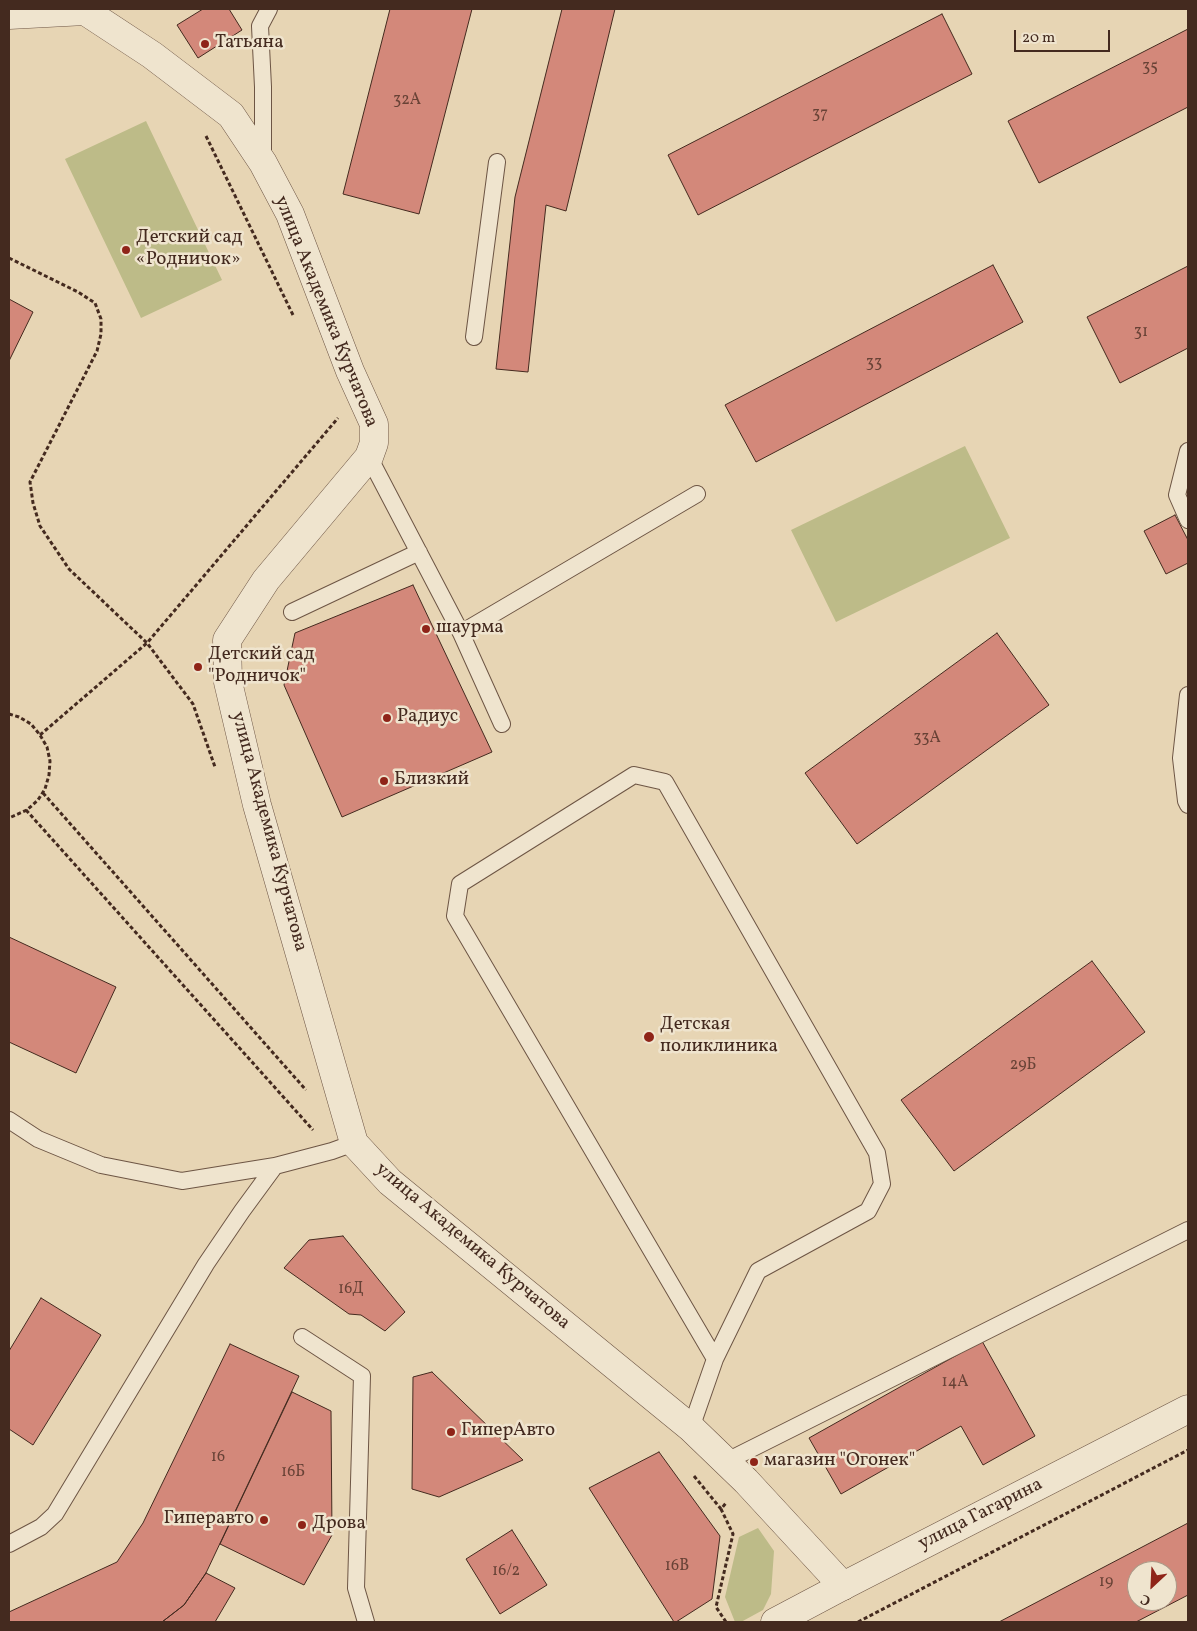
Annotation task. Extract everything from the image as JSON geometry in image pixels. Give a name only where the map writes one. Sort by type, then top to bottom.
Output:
[{"type":"street","name":"улица Академика Курчатова","points":[[9,15],[85,11],[152,55],[231,115],[263,163],[290,214],[350,371],[374,424],[374,443],[369,457],[266,580],[227,640],[228,682],[343,1147],[390,1182],[691,1428],[746,1482],[843,1586]]},
{"type":"street","name":"улица Гагарина","points":[[775,1622],[1188,1408]]},
{"type":"lane","points":[[263,163],[263,87],[260,26],[269,9]]},
{"type":"lane","points":[[474,337],[497,162]]},
{"type":"lane","points":[[1188,451],[1176,495],[1188,520]]},
{"type":"lane","points":[[369,457],[462,634],[502,724]]},
{"type":"lane","points":[[462,634],[697,494]]},
{"type":"lane","points":[[292,612],[419,552]]},
{"type":"lane","points":[[1188,695],[1185,756],[1186,801],[1188,805]]},
{"type":"lane","points":[[691,1428],[715,1359],[758,1270],[868,1211],[882,1184],[877,1153],[665,782],[634,775],[460,884],[454,916],[715,1359]]},
{"type":"lane","points":[[9,1120],[38,1139],[101,1165],[182,1181],[275,1166],[343,1147]]},
{"type":"lane","points":[[9,1544],[41,1527],[55,1514],[206,1264],[275,1166]]},
{"type":"lane","points":[[726,1462],[1188,1230]]},
{"type":"lane","points":[[302,1337],[362,1376],[356,1588],[366,1622]]},
{"type":"path","points":[[204,133],[295,317]]},
{"type":"path","points":[[9,258],[78,292],[95,303],[102,319],[101,334],[96,351],[30,482],[40,526],[69,569],[147,643]]},
{"type":"path","points":[[40,735],[147,643],[342,414]]},
{"type":"path","points":[[9,714],[19,716],[31,724],[47,747],[50,761],[49,775],[38,800],[26,810],[9,818]]},
{"type":"path","points":[[42,793],[307,1091]]},
{"type":"path","points":[[26,810],[343,1147]]},
{"type":"path","points":[[858,1622],[1188,1450]]},
{"type":"shaded area","points":[[146,121],[222,280],[141,318],[65,159]]},
{"type":"shaded area","points":[[965,446],[1010,538],[836,622],[791,530]]},
{"type":"shaded area","points":[[758,1528],[774,1551],[771,1594],[763,1610],[741,1622],[735,1622],[725,1597],[739,1537]]},
{"type":"building","name":"Татьяна","points":[[203,9],[229,9],[242,30],[198,58],[177,25]]},
{"type":"building","points":[[390,9],[472,9],[419,214],[343,194]]},
{"type":"building","points":[[562,9],[615,9],[566,211],[546,205],[528,372],[496,369],[515,197]]},
{"type":"building","points":[[942,14],[972,74],[698,215],[668,155]]},
{"type":"building","points":[[1188,29],[1188,107],[1039,183],[1008,121]]},
{"type":"building","points":[[993,265],[1023,322],[756,462],[725,405]]},
{"type":"building","points":[[1188,266],[1188,348],[1120,383],[1087,317]]},
{"type":"building","points":[[9,299],[33,312],[9,361]]},
{"type":"building","points":[[1175,515],[1188,540],[1188,563],[1166,574],[1144,531]]},
{"type":"building","name":"Радиус","points":[[413,585],[492,752],[342,817],[284,685],[295,633]]},
{"type":"building","points":[[997,633],[1049,705],[857,844],[805,773]]},
{"type":"building","points":[[9,937],[116,987],[76,1073],[9,1042]]},
{"type":"building","points":[[1092,961],[1145,1032],[954,1171],[901,1100]]},
{"type":"building","points":[[343,1236],[405,1312],[385,1331],[361,1315],[349,1314],[284,1268],[309,1240]]},
{"type":"building","points":[[41,1298],[101,1335],[33,1445],[9,1429],[9,1351]]},
{"type":"building","points":[[982,1341],[1035,1436],[983,1465],[961,1426],[841,1494],[809,1438]]},
{"type":"building","points":[[230,1344],[299,1376],[206,1573],[184,1605],[162,1622],[9,1622],[9,1612],[117,1562],[143,1523]]},
{"type":"building","points":[[432,1372],[523,1460],[439,1497],[412,1489],[413,1377]]},
{"type":"building","points":[[292,1392],[331,1411],[332,1535],[304,1585],[220,1544]]},
{"type":"building","points":[[659,1452],[720,1536],[712,1599],[676,1622],[674,1622],[589,1488]]},
{"type":"building","points":[[1188,1523],[1188,1595],[1177,1601],[1177,1561],[1127,1561],[1127,1611],[1157,1611],[1136,1622],[999,1622]]},
{"type":"building","points":[[512,1530],[547,1585],[500,1614],[466,1559]]},
{"type":"building","points":[[206,1573],[235,1588],[215,1622],[162,1622],[184,1605]]},
{"type":"place","name":"Татьяна","points":[[205,44]]},
{"type":"place","name":"Детский сад «Родничок»","points":[[126,250]]},
{"type":"place","name":"шаурма","points":[[426,629]]},
{"type":"place","name":"Детский сад \"Родничок\"","points":[[198,667]]},
{"type":"place","name":"Радиус","points":[[387,718]]},
{"type":"place","name":"Близкий","points":[[384,781]]},
{"type":"place","name":"Детская поликлиника","points":[[649,1037]]},
{"type":"place","name":"ГиперАвто","points":[[451,1432]]},
{"type":"place","name":"магазин \"Огонек\"","points":[[754,1462]]},
{"type":"place","name":"Гиперавто","points":[[264,1520]]},
{"type":"place","name":"Дрова","points":[[302,1525]]}]
